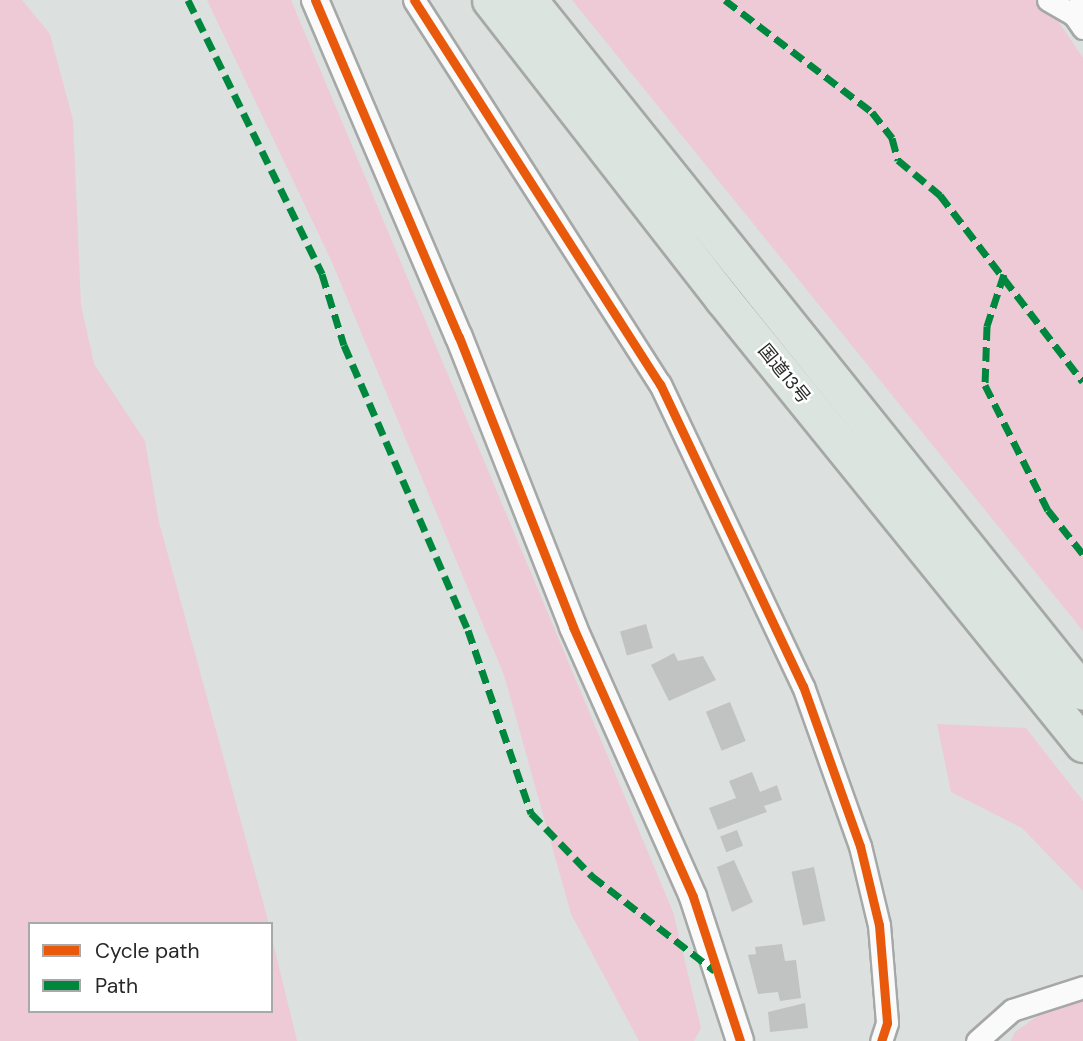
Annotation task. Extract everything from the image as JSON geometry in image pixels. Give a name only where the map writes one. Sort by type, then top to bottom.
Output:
[{"type":"highway","name":"国道13号","points":[[490,0],[722,298],[1083,744]]},
{"type":"highway","name":"国道13号","points":[[530,0],[1083,692]]},
{"type":"street","points":[[315,0],[459,337],[573,627],[693,897],[740,1041]]},
{"type":"street","points":[[414,0],[660,384],[803,686],[860,846],[879,925],[887,1023],[881,1041]]},
{"type":"street","points":[[1048,0],[1079,14]]},
{"type":"street","points":[[976,1041],[1012,1010],[1083,987]]},
{"type":"shaded area","points":[[0,0],[22,0],[50,34],[73,120],[81,305],[94,364],[145,441],[159,522],[268,922],[28,922],[28,1013],[273,1013],[273,942],[297,1041],[0,1041]]},
{"type":"shaded area","points":[[207,0],[291,0],[673,912],[701,1028],[694,1041],[639,1041],[571,914],[504,675],[331,260]]},
{"type":"shaded area","points":[[572,0],[1038,0],[1048,6],[1083,58],[1083,631]]},
{"type":"shaded area","points":[[937,724],[1026,728],[1083,801],[1083,891],[1022,828],[951,792]]},
{"type":"shaded area","points":[[1074,990],[1083,992],[1083,1041],[1011,1041],[1015,1032]]},
{"type":"building","points":[[646,624],[653,648],[627,655],[620,631]]},
{"type":"building","points":[[674,653],[678,661],[703,656],[716,680],[669,701],[651,665]]},
{"type":"building","points":[[730,702],[746,741],[722,751],[706,712]]},
{"type":"building","points":[[752,772],[760,792],[777,785],[782,800],[764,806],[767,812],[718,830],[709,808],[736,798],[729,781]]},
{"type":"building","points":[[737,830],[743,846],[726,852],[720,836]]},
{"type":"building","points":[[734,860],[753,902],[732,912],[717,867]]},
{"type":"building","points":[[814,867],[825,921],[803,926],[792,872]]},
{"type":"building","points":[[782,944],[785,961],[796,960],[801,998],[780,1001],[778,992],[758,994],[748,955],[756,954],[755,947]]},
{"type":"building","points":[[805,1003],[808,1028],[770,1032],[768,1012]]},
{"type":"marked path","points":[[188,0],[322,274],[344,345],[468,630],[531,813],[592,876],[715,971]]},
{"type":"marked path","points":[[725,0],[872,112],[892,138],[898,160],[940,195],[1083,382]]},
{"type":"marked path","points":[[1004,274],[987,326],[985,385],[1048,510],[1083,554]]},
{"type":"cycle path","points":[[315,0],[459,337],[573,627],[693,897],[740,1041]]},
{"type":"cycle path","points":[[414,0],[660,384],[803,686],[860,846],[879,925],[887,1023],[881,1041]]}]
